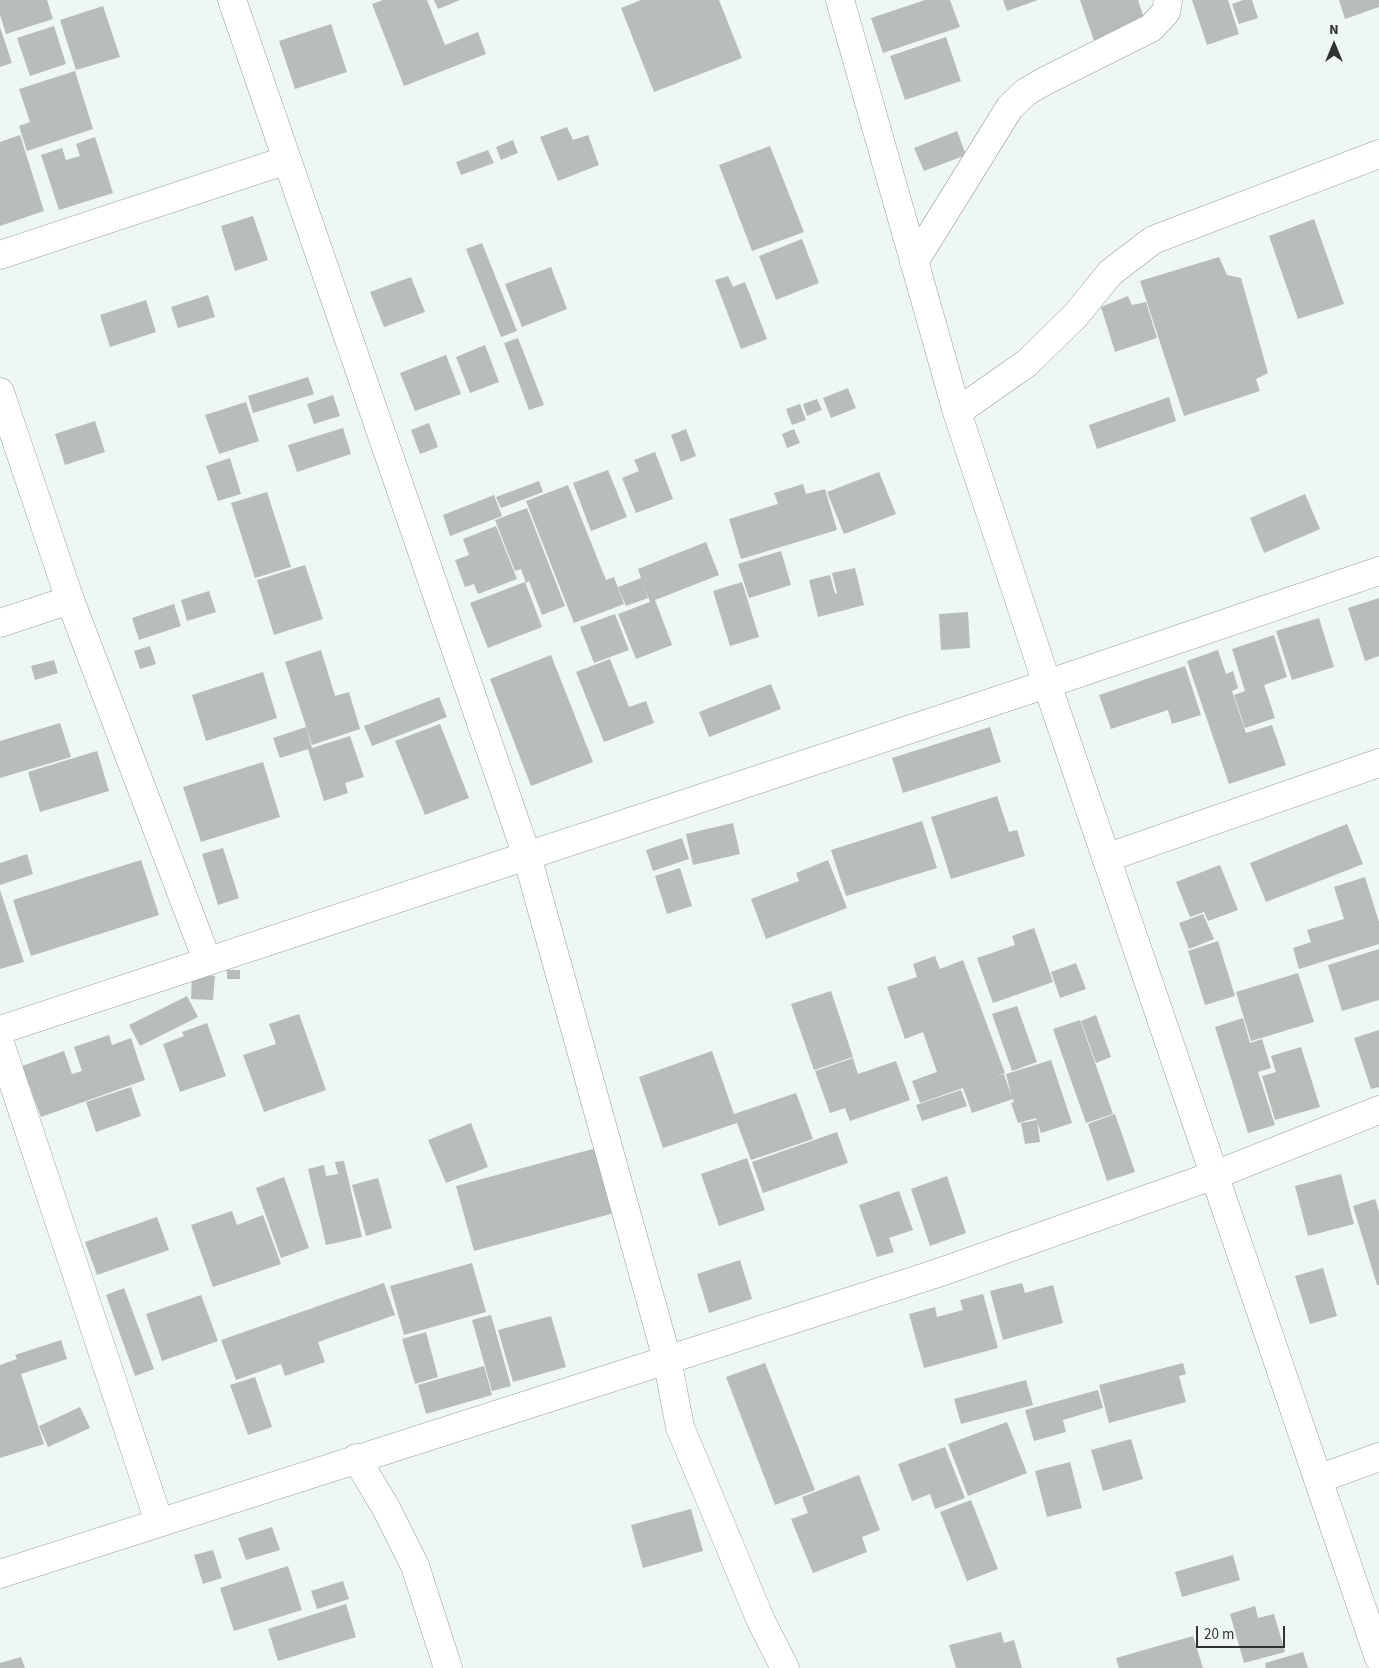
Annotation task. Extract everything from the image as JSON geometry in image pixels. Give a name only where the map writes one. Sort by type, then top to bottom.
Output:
[{"type":"street","points":[[232,0],[527,856],[667,1359],[680,1426],[761,1622],[785,1668]]},
{"type":"street","points":[[840,0],[957,412],[1047,684],[1379,1658]]},
{"type":"street","points":[[914,262],[1010,107],[1026,92],[1045,81],[1151,28],[1166,12],[1168,0]]},
{"type":"street","points":[[957,412],[1027,362],[1076,315],[1110,273],[1154,240],[1379,154]]},
{"type":"street","points":[[0,255],[287,160]]},
{"type":"street","points":[[0,392],[70,600],[207,960]]},
{"type":"street","points":[[0,1030],[207,960],[1047,684],[1379,571]]},
{"type":"street","points":[[0,623],[70,600]]},
{"type":"street","points":[[1106,858],[1379,763]]},
{"type":"street","points":[[0,1043],[159,1522]]},
{"type":"street","points":[[0,1574],[356,1458],[938,1273],[1215,1175],[1379,1110]]},
{"type":"street","points":[[1318,1479],[1379,1457]]},
{"type":"street","points":[[356,1458],[386,1508],[415,1566],[448,1668]]},
{"type":"building","points":[[0,0],[47,0],[53,19],[6,34],[0,15]]},
{"type":"building","points":[[383,0],[427,0],[445,45],[478,32],[486,54],[404,86],[372,4]]},
{"type":"building","points":[[434,0],[460,0],[438,9]]},
{"type":"building","points":[[641,0],[719,0],[742,58],[654,92],[621,8]]},
{"type":"building","points":[[925,0],[950,0],[960,27],[883,53],[871,18]]},
{"type":"building","points":[[1003,0],[1038,0],[1007,11]]},
{"type":"building","points":[[1080,0],[1138,0],[1146,24],[1094,41]]},
{"type":"building","points":[[1192,0],[1228,0],[1239,34],[1207,45]]},
{"type":"building","points":[[1243,0],[1252,0],[1258,18],[1239,24],[1232,4]]},
{"type":"building","points":[[1339,0],[1379,0],[1379,7],[1345,19]]},
{"type":"building","points":[[103,6],[120,57],[76,70],[60,20]]},
{"type":"building","points":[[331,24],[347,72],[295,89],[279,41]]},
{"type":"building","points":[[54,26],[66,64],[30,76],[17,38]]},
{"type":"building","points":[[0,27],[12,63],[0,67]]},
{"type":"building","points":[[946,37],[961,81],[905,100],[890,56]]},
{"type":"building","points":[[75,71],[93,129],[27,151],[19,126],[30,122],[19,89]]},
{"type":"building","points":[[567,127],[573,140],[588,135],[599,165],[558,181],[540,137]]},
{"type":"building","points":[[957,131],[966,155],[924,171],[914,148]]},
{"type":"building","points":[[20,135],[44,211],[0,226],[0,142]]},
{"type":"building","points":[[95,137],[113,193],[59,210],[41,155],[62,148],[66,160],[80,156],[76,144]]},
{"type":"building","points":[[513,140],[518,153],[501,160],[496,147]]},
{"type":"building","points":[[770,146],[804,232],[752,251],[719,165]]},
{"type":"building","points":[[488,150],[494,163],[461,175],[456,162]]},
{"type":"building","points":[[253,216],[268,260],[235,271],[221,226]]},
{"type":"building","points":[[1314,219],[1344,304],[1298,319],[1269,236]]},
{"type":"building","points":[[802,239],[819,283],[776,300],[759,256]]},
{"type":"building","points":[[482,243],[517,331],[501,337],[466,249]]},
{"type":"building","points":[[1219,257],[1227,275],[1241,278],[1268,373],[1256,379],[1260,391],[1184,416],[1140,281]]},
{"type":"building","points":[[551,267],[567,309],[522,327],[505,284]]},
{"type":"building","points":[[728,276],[733,287],[745,282],[767,339],[741,349],[715,280]]},
{"type":"building","points":[[411,277],[425,312],[384,327],[370,292]]},
{"type":"building","points":[[208,295],[215,317],[178,328],[171,307]]},
{"type":"building","points":[[1128,296],[1132,305],[1146,302],[1157,338],[1115,352],[1101,307]]},
{"type":"building","points":[[146,300],[156,332],[110,347],[100,315]]},
{"type":"building","points":[[518,338],[544,405],[529,410],[504,343]]},
{"type":"building","points":[[485,345],[499,382],[470,393],[456,357]]},
{"type":"building","points":[[446,355],[461,394],[415,411],[400,373]]},
{"type":"building","points":[[308,377],[314,394],[253,413],[248,396]]},
{"type":"building","points":[[848,388],[856,408],[831,418],[823,398]]},
{"type":"building","points":[[333,395],[340,416],[314,424],[307,404]]},
{"type":"building","points":[[1169,397],[1176,421],[1097,449],[1089,425]]},
{"type":"building","points":[[817,399],[822,410],[807,416],[803,404]]},
{"type":"building","points":[[246,402],[259,441],[219,454],[205,415]]},
{"type":"building","points":[[800,404],[806,420],[792,425],[786,409]]},
{"type":"building","points":[[95,421],[105,452],[65,465],[55,434]]},
{"type":"building","points":[[429,423],[438,447],[420,454],[411,430]]},
{"type":"building","points":[[343,428],[351,454],[297,472],[288,445]]},
{"type":"building","points":[[686,429],[696,456],[681,462],[671,435]]},
{"type":"building","points":[[794,429],[800,443],[787,448],[782,434]]},
{"type":"building","points":[[655,452],[673,499],[636,513],[622,478],[639,471],[634,460]]},
{"type":"building","points":[[230,458],[241,494],[218,501],[206,466]]},
{"type":"building","points":[[608,470],[627,517],[591,531],[573,483]]},
{"type":"building","points":[[879,472],[896,514],[844,534],[827,492]]},
{"type":"building","points":[[539,481],[543,492],[501,508],[496,497]]},
{"type":"building","points":[[803,484],[806,494],[825,489],[837,530],[741,559],[729,519],[778,504],[774,493]]},
{"type":"building","points":[[568,485],[606,580],[614,577],[624,604],[574,623],[526,501]]},
{"type":"building","points":[[267,492],[291,567],[255,578],[231,503]]},
{"type":"building","points":[[1305,494],[1320,529],[1264,553],[1250,518]]},
{"type":"building","points":[[494,495],[502,516],[450,536],[443,515]]},
{"type":"building","points":[[527,508],[565,606],[542,615],[529,581],[526,583],[521,569],[515,571],[495,520]]},
{"type":"building","points":[[496,526],[517,579],[478,594],[474,584],[465,587],[455,560],[469,555],[463,539]]},
{"type":"building","points":[[706,542],[719,575],[655,600],[672,645],[636,659],[618,614],[650,602],[643,583],[648,598],[626,606],[618,587],[641,578],[638,569]]},
{"type":"building","points":[[781,551],[791,585],[749,598],[738,564]]},
{"type":"building","points":[[305,565],[323,619],[274,635],[257,580]]},
{"type":"building","points":[[855,568],[864,605],[818,617],[809,580],[830,575],[835,594],[837,593],[832,573]]},
{"type":"building","points":[[525,582],[542,627],[488,648],[470,603]]},
{"type":"building","points":[[742,582],[759,637],[730,646],[713,591]]},
{"type":"building","points":[[209,591],[216,612],[187,621],[181,600]]},
{"type":"building","points":[[1379,598],[1379,656],[1365,661],[1348,608]]},
{"type":"building","points":[[174,604],[181,626],[139,640],[132,618]]},
{"type":"building","points":[[968,612],[970,648],[941,650],[939,614]]},
{"type":"building","points":[[615,614],[629,650],[594,663],[580,627]]},
{"type":"building","points":[[1319,618],[1334,667],[1292,680],[1276,631]]},
{"type":"building","points":[[1274,635],[1287,677],[1264,685],[1275,718],[1245,728],[1234,695],[1245,691],[1232,649]]},
{"type":"building","points":[[150,646],[156,664],[140,669],[134,651]]},
{"type":"building","points":[[321,650],[335,696],[349,692],[360,729],[312,745],[285,662]]},
{"type":"building","points":[[1218,650],[1226,674],[1233,671],[1238,688],[1232,691],[1246,733],[1272,725],[1286,765],[1229,784],[1187,661]]},
{"type":"building","points":[[551,655],[593,762],[531,786],[490,679]]},
{"type":"building","points":[[610,659],[629,707],[646,701],[654,723],[604,742],[576,672]]},
{"type":"building","points":[[54,660],[58,673],[35,680],[31,666]]},
{"type":"building","points":[[1185,666],[1201,715],[1172,724],[1168,710],[1111,729],[1099,695]]},
{"type":"building","points":[[263,672],[277,718],[206,741],[192,695]]},
{"type":"building","points":[[771,684],[781,709],[709,737],[699,712]]},
{"type":"building","points":[[439,697],[447,717],[372,746],[364,726]]},
{"type":"building","points":[[60,723],[71,757],[0,778],[0,741]]},
{"type":"building","points":[[440,724],[469,798],[425,815],[395,741]]},
{"type":"building","points":[[306,727],[312,748],[350,736],[364,777],[345,783],[348,793],[324,801],[308,749],[280,758],[273,738]]},
{"type":"building","points":[[990,727],[1001,762],[903,793],[892,758]]},
{"type":"building","points":[[97,751],[109,791],[40,812],[28,772]]},
{"type":"building","points":[[263,762],[280,817],[201,842],[183,787]]},
{"type":"building","points":[[997,796],[1009,832],[1017,830],[1025,856],[951,879],[931,817]]},
{"type":"building","points":[[922,821],[937,868],[846,896],[831,850]]},
{"type":"building","points":[[733,823],[740,854],[693,865],[686,834]]},
{"type":"building","points":[[1347,824],[1363,864],[1266,902],[1250,863]]},
{"type":"building","points":[[682,838],[689,859],[653,871],[646,850]]},
{"type":"building","points":[[223,848],[239,898],[218,905],[202,854]]},
{"type":"building","points":[[27,854],[33,874],[0,885],[0,863]]},
{"type":"building","points":[[141,860],[159,915],[31,956],[13,900]]},
{"type":"building","points":[[828,860],[847,908],[766,939],[751,899],[799,881],[796,873]]},
{"type":"building","points":[[1220,865],[1238,910],[1208,921],[1204,912],[1190,917],[1176,882]]},
{"type":"building","points":[[680,868],[692,906],[667,914],[655,876]]},
{"type":"building","points":[[1365,877],[1379,922],[1379,944],[1299,969],[1293,948],[1311,942],[1307,930],[1344,919],[1350,938],[1334,887]]},
{"type":"building","points":[[0,890],[24,962],[0,969]]},
{"type":"building","points":[[1203,914],[1214,939],[1189,949],[1179,923]]},
{"type":"building","points":[[1034,928],[1053,982],[993,1003],[977,958],[1015,945],[1012,936]]},
{"type":"building","points":[[1218,941],[1235,996],[1205,1005],[1188,951]]},
{"type":"building","points":[[1379,949],[1379,1000],[1342,1011],[1328,965]]},
{"type":"building","points":[[935,956],[940,969],[963,960],[1005,1073],[995,1077],[1004,1074],[1012,1098],[1006,1074],[1051,1060],[1072,1123],[1041,1133],[1036,1118],[1018,1123],[1011,1103],[1014,1102],[1013,1099],[972,1113],[963,1088],[920,1103],[912,1081],[937,1072],[923,1032],[905,1039],[887,987],[917,977],[913,964]]},
{"type":"building","points":[[1076,963],[1086,989],[1060,998],[1051,972]]},
{"type":"building","points":[[227,970],[240,970],[240,979],[227,979]]},
{"type":"building","points":[[1298,973],[1314,1022],[1251,1041],[1236,992]]},
{"type":"building","points":[[192,975],[215,976],[213,1000],[191,999]]},
{"type":"building","points":[[831,991],[853,1057],[814,1070],[791,1004]]},
{"type":"building","points":[[187,996],[198,1017],[140,1046],[129,1025]]},
{"type":"building","points":[[1017,1006],[1037,1062],[1012,1071],[992,1014]]},
{"type":"building","points":[[299,1014],[326,1090],[264,1112],[243,1055],[276,1044],[269,1024]]},
{"type":"building","points":[[1096,1015],[1111,1057],[1096,1063],[1081,1021]]},
{"type":"building","points":[[1243,1018],[1250,1043],[1262,1039],[1271,1068],[1258,1072],[1275,1125],[1248,1133],[1215,1027]]},
{"type":"building","points":[[1080,1020],[1113,1114],[1086,1123],[1053,1029]]},
{"type":"building","points":[[207,1023],[226,1076],[180,1092],[163,1044],[184,1036],[182,1032]]},
{"type":"building","points":[[1379,1030],[1379,1087],[1371,1089],[1354,1038]]},
{"type":"building","points":[[109,1035],[112,1045],[131,1038],[145,1080],[41,1117],[22,1066],[64,1051],[72,1074],[82,1071],[74,1047]]},
{"type":"building","points":[[1301,1047],[1320,1107],[1275,1120],[1262,1076],[1276,1072],[1271,1056]]},
{"type":"building","points":[[712,1051],[734,1114],[796,1093],[813,1139],[751,1160],[737,1123],[663,1148],[639,1077]]},
{"type":"building","points":[[853,1058],[858,1074],[896,1061],[910,1100],[850,1121],[845,1108],[830,1113],[815,1071]]},
{"type":"building","points":[[131,1087],[141,1116],[96,1132],[86,1102]]},
{"type":"building","points":[[961,1090],[967,1106],[922,1121],[916,1105]]},
{"type":"building","points":[[1115,1114],[1135,1172],[1107,1181],[1088,1124]]},
{"type":"building","points":[[1037,1120],[1040,1142],[1025,1144],[1021,1123]]},
{"type":"building","points":[[471,1123],[488,1167],[446,1183],[428,1140]]},
{"type":"building","points":[[837,1132],[848,1163],[763,1193],[752,1162]]},
{"type":"building","points":[[600,1147],[618,1212],[474,1251],[456,1186]]},
{"type":"building","points":[[747,1158],[765,1210],[719,1226],[701,1174]]},
{"type":"building","points":[[344,1161],[362,1237],[326,1245],[308,1169],[324,1165],[326,1176],[338,1174],[335,1162]]},
{"type":"building","points":[[1341,1174],[1354,1224],[1308,1236],[1295,1186]]},
{"type":"building","points":[[947,1176],[966,1233],[930,1246],[911,1189]]},
{"type":"building","points":[[284,1177],[309,1248],[281,1258],[256,1188]]},
{"type":"building","points":[[378,1178],[392,1228],[366,1236],[352,1185]]},
{"type":"building","points":[[899,1191],[913,1230],[889,1238],[894,1252],[877,1257],[859,1205]]},
{"type":"building","points":[[1375,1199],[1379,1212],[1379,1285],[1377,1285],[1353,1206]]},
{"type":"building","points":[[232,1211],[237,1225],[263,1215],[281,1264],[213,1287],[191,1225]]},
{"type":"building","points":[[157,1217],[169,1250],[97,1275],[85,1242]]},
{"type":"building","points":[[740,1260],[752,1299],[709,1313],[697,1274]]},
{"type":"building","points":[[472,1263],[486,1312],[404,1335],[390,1286]]},
{"type":"building","points":[[1323,1268],[1337,1316],[1310,1324],[1295,1276]]},
{"type":"building","points":[[384,1283],[395,1315],[318,1342],[325,1362],[285,1376],[281,1364],[236,1380],[221,1340]]},
{"type":"building","points":[[1022,1283],[1025,1293],[1053,1285],[1063,1323],[1003,1340],[990,1291]]},
{"type":"building","points":[[124,1288],[154,1369],[135,1376],[106,1295]]},
{"type":"building","points":[[983,1294],[998,1348],[924,1368],[909,1314],[935,1307],[937,1317],[963,1310],[960,1300]]},
{"type":"building","points":[[201,1295],[218,1341],[162,1361],[146,1314]]},
{"type":"building","points":[[491,1315],[511,1386],[492,1391],[472,1320]]},
{"type":"building","points":[[551,1316],[566,1367],[513,1382],[498,1330]]},
{"type":"building","points":[[426,1332],[438,1377],[415,1384],[402,1339]]},
{"type":"building","points":[[61,1340],[67,1359],[21,1374],[44,1444],[0,1458],[0,1365],[17,1359],[15,1355]]},
{"type":"building","points":[[765,1363],[815,1490],[775,1505],[726,1377]]},
{"type":"building","points":[[1183,1363],[1186,1374],[1179,1376],[1186,1402],[1109,1423],[1099,1385]]},
{"type":"building","points":[[484,1366],[492,1395],[426,1414],[418,1385]]},
{"type":"building","points":[[255,1377],[272,1427],[248,1435],[230,1385]]},
{"type":"building","points":[[1026,1380],[1033,1405],[961,1424],[954,1399]]},
{"type":"building","points":[[1098,1390],[1103,1408],[1063,1420],[1066,1432],[1034,1441],[1025,1410]]},
{"type":"building","points":[[80,1407],[90,1428],[48,1447],[39,1426]]},
{"type":"building","points":[[1007,1422],[1027,1473],[968,1496],[948,1444]]},
{"type":"building","points":[[1131,1439],[1143,1479],[1103,1491],[1091,1450]]},
{"type":"building","points":[[945,1447],[965,1498],[935,1509],[930,1494],[912,1501],[898,1464]]},
{"type":"building","points":[[1070,1462],[1082,1508],[1047,1517],[1035,1471]]},
{"type":"building","points":[[859,1475],[880,1530],[862,1537],[867,1552],[813,1573],[791,1519],[808,1513],[802,1497]]},
{"type":"building","points":[[971,1500],[998,1569],[967,1581],[940,1512]]},
{"type":"building","points":[[691,1509],[703,1551],[643,1568],[631,1525]]},
{"type":"building","points":[[272,1527],[280,1550],[246,1560],[238,1538]]},
{"type":"building","points":[[213,1550],[222,1578],[203,1584],[194,1555]]},
{"type":"building","points":[[1233,1555],[1240,1580],[1182,1597],[1175,1572]]},
{"type":"building","points":[[288,1566],[302,1610],[234,1631],[220,1588]]},
{"type":"building","points":[[343,1581],[349,1599],[317,1609],[311,1591]]},
{"type":"building","points":[[346,1604],[356,1637],[278,1661],[268,1629]]},
{"type":"building","points":[[1255,1606],[1258,1618],[1274,1614],[1285,1652],[1244,1663],[1230,1614]]},
{"type":"building","points":[[1001,1632],[1004,1643],[1014,1640],[1022,1668],[956,1668],[949,1645]]},
{"type":"building","points":[[1193,1636],[1203,1668],[1119,1668],[1116,1658]]},
{"type":"building","points":[[1303,1652],[1308,1668],[1266,1668],[1265,1663]]},
{"type":"building","points":[[21,1657],[25,1668],[0,1668],[0,1663]]}]
